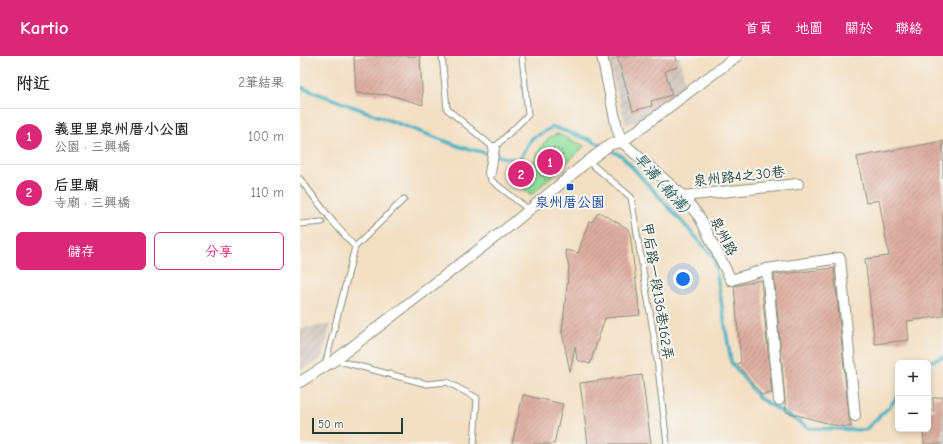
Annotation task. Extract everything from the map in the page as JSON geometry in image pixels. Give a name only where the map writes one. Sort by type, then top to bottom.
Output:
[{"type":"street","points":[[602,56],[617,128],[622,142]]},
{"type":"street","points":[[300,382],[335,360],[529,210],[588,161],[611,144],[622,142],[737,56]]},
{"type":"street","name":"泉州路","points":[[622,142],[683,196],[700,218],[731,280],[767,269],[840,258],[855,416]]},
{"type":"street","points":[[490,173],[494,148]]},
{"type":"street","name":"泉州路4之30巷","points":[[683,196],[798,184]]},
{"type":"street","points":[[767,269],[779,400]]},
{"type":"lane","points":[[442,56],[447,109],[494,148],[528,115],[522,56]]},
{"type":"lane","name":"甲后路一段136巷162弄","points":[[588,161],[631,197],[655,343],[667,444]]},
{"type":"lane","points":[[490,173],[491,180],[529,210]]},
{"type":"lane","points":[[300,179],[334,223],[355,247]]},
{"type":"lane","points":[[325,366],[355,247],[404,199]]},
{"type":"lane","points":[[300,224],[322,222]]},
{"type":"lane","points":[[335,360],[427,384],[447,382],[477,398],[474,444]]},
{"type":"path","points":[[519,182],[522,179],[532,175],[537,165],[539,156],[553,147],[562,151],[563,156],[556,161]]},
{"type":"path","points":[[537,165],[552,191]]},
{"type":"shaded area","points":[[607,56],[679,56],[687,89],[658,112],[626,125]]},
{"type":"shaded area","points":[[331,324],[321,360],[300,370],[300,329]]},
{"type":"green space","points":[[558,134],[585,146],[530,196],[517,180],[520,172],[527,169],[532,164],[546,141]]},
{"type":"building","points":[[354,56],[420,56],[423,105],[390,95],[356,93]]},
{"type":"building","points":[[617,56],[676,56],[677,67],[665,71],[672,95],[651,101],[652,106],[633,111]]},
{"type":"building","points":[[943,141],[943,316],[907,321],[909,340],[875,344],[865,259],[889,256],[879,200],[866,203],[857,157]]},
{"type":"building","points":[[599,212],[627,228],[630,233],[640,315],[605,318],[590,364],[577,360],[575,346],[570,372],[562,332],[569,267],[565,250],[578,253],[589,221],[592,222]]},
{"type":"building","points":[[834,268],[851,427],[838,426],[786,412],[774,275]]},
{"type":"building","points":[[761,280],[772,393],[762,395],[737,364],[741,362],[734,286]]},
{"type":"building","points":[[642,375],[651,444],[588,444],[580,383]]},
{"type":"building","points":[[523,395],[563,404],[554,444],[512,444]]},
{"type":"building","points":[[943,397],[943,444],[924,444],[923,432],[931,432],[931,411],[934,411],[933,398]]},
{"type":"waterway","name":"旱溝 (翰溝)","points":[[300,87],[461,147],[519,161],[532,138],[553,127],[591,140],[622,156],[714,257],[731,362],[759,398],[809,428],[865,430],[895,400]]},
{"type":"waterway","name":"旱溝 (翰溝)","points":[[931,361],[943,357]]},
{"type":"place","name":"義里里泉州厝小公園","points":[[550,162]]},
{"type":"place","name":"后里廟","points":[[521,174]]},
{"type":"place","name":"泉州厝公園","points":[[570,187]]}]
